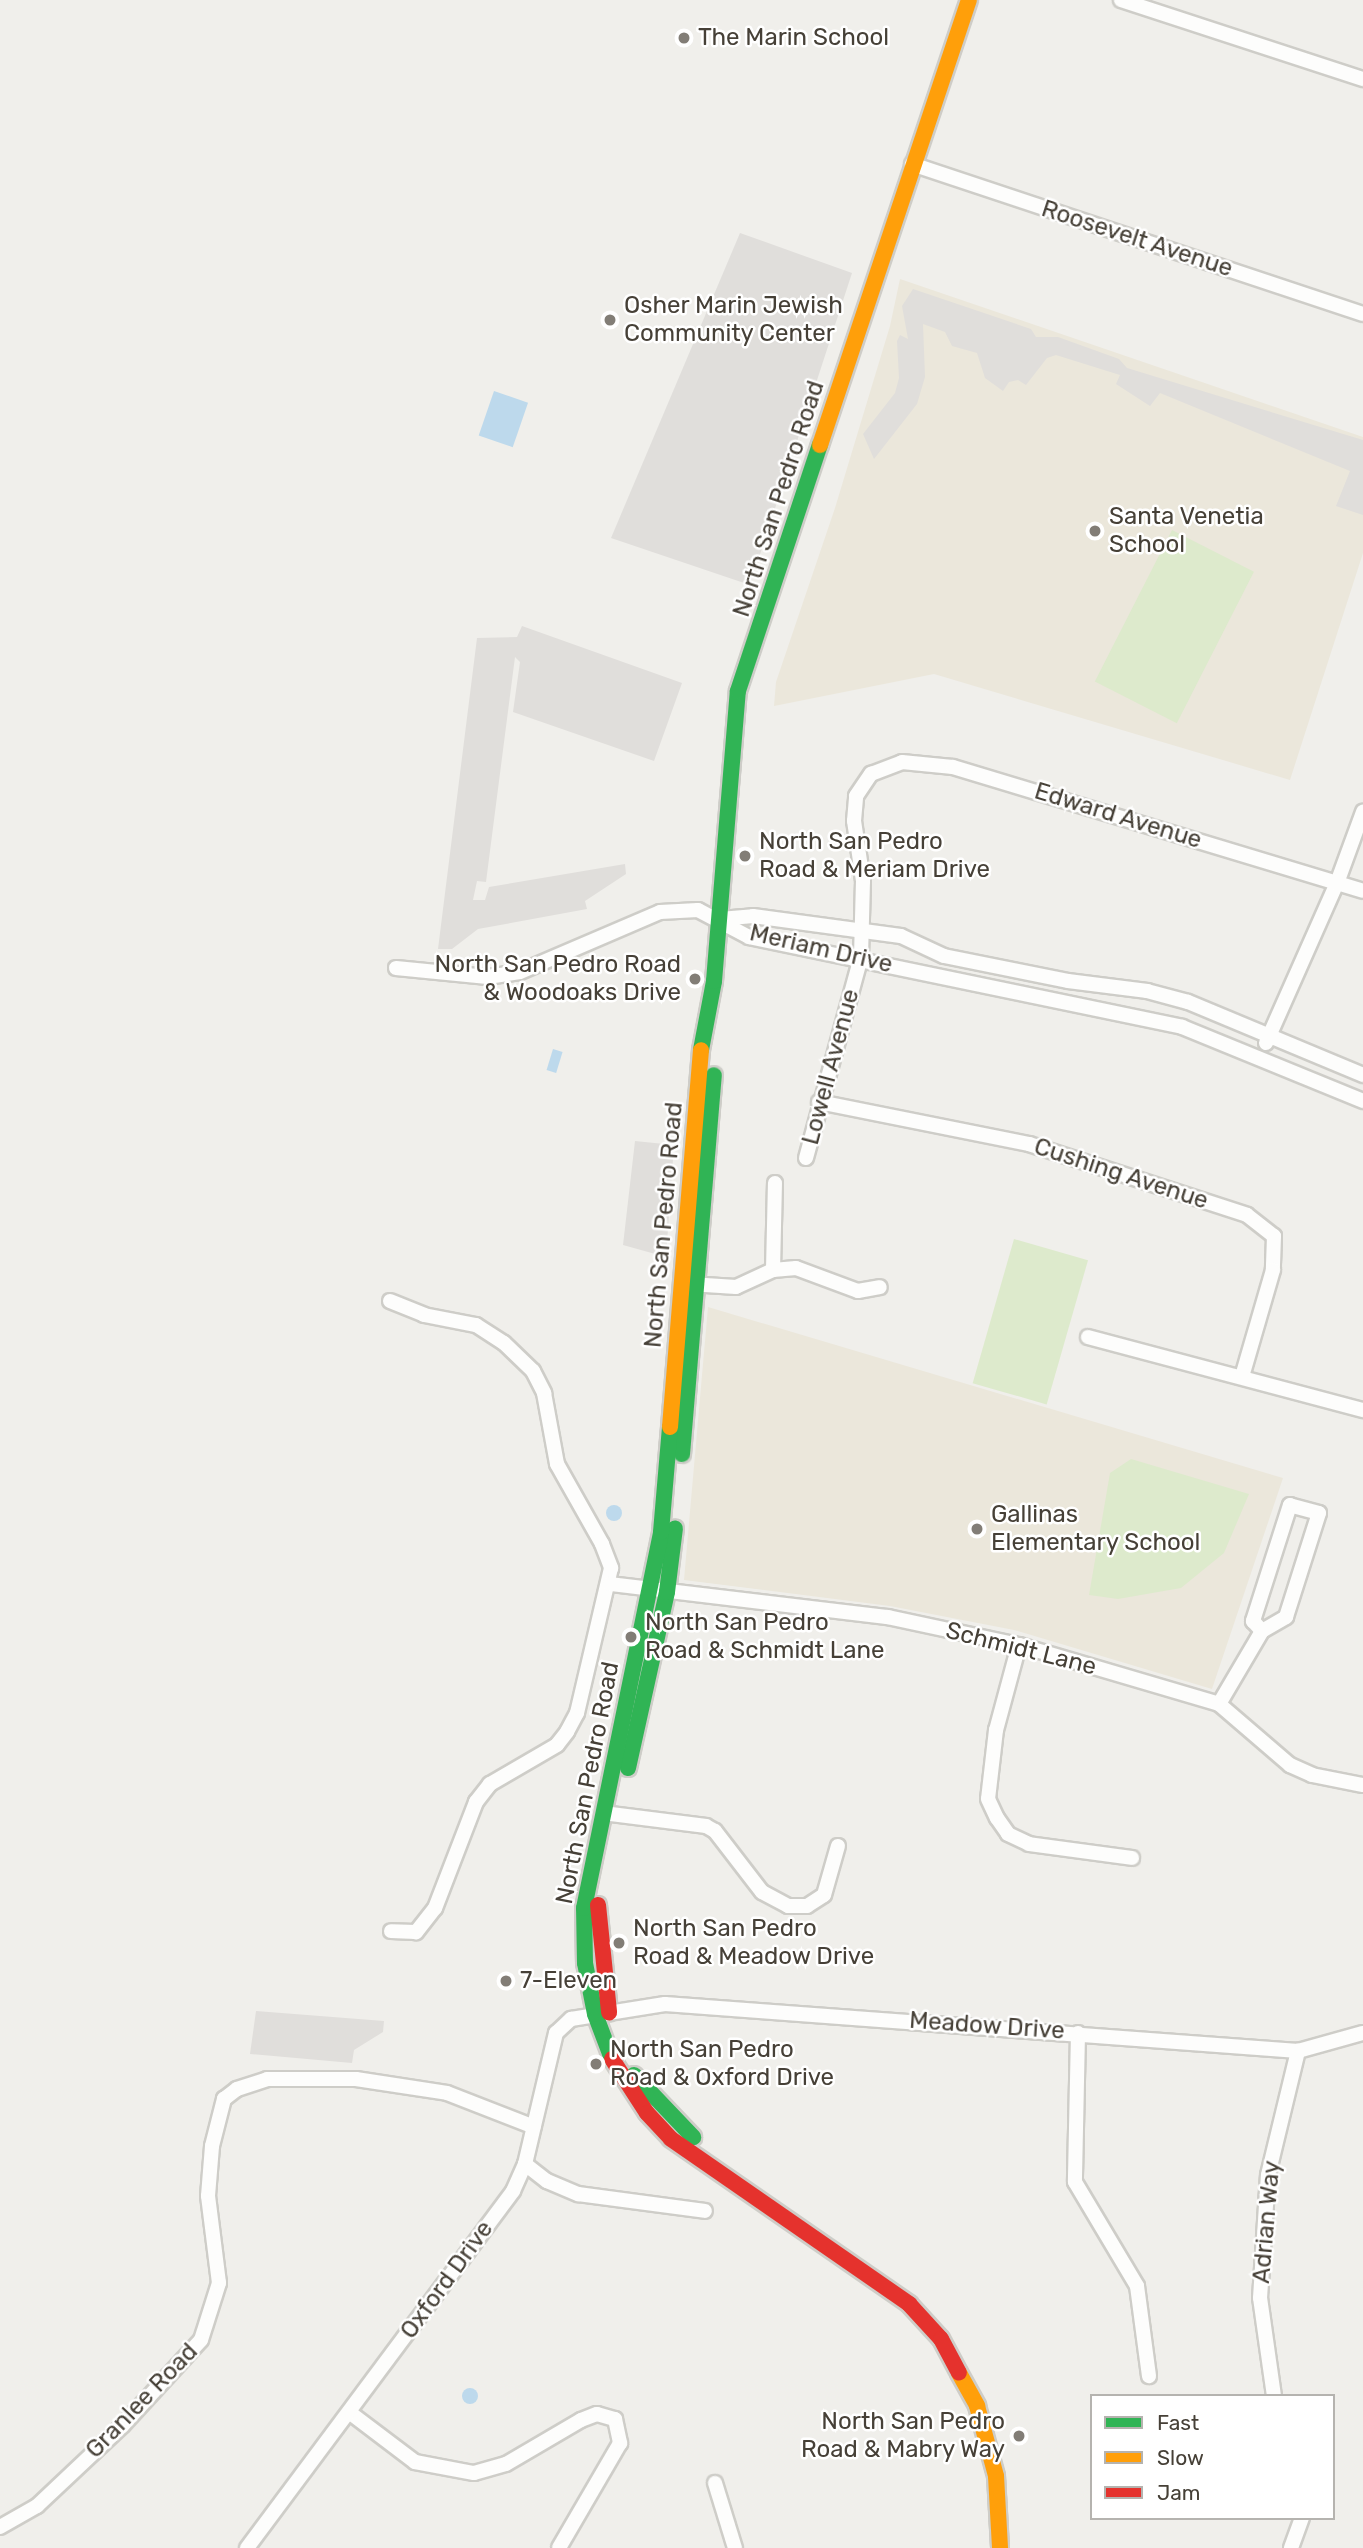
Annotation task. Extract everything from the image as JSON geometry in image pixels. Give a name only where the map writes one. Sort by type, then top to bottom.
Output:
[{"type":"main road","name":"North San Pedro Road","points":[[969,0],[738,691],[720,919],[713,986],[704,1023],[689,1284],[659,1592],[610,1814],[584,1908],[585,1963],[627,2089],[671,2138],[909,2304],[941,2339],[977,2406],[996,2476],[1000,2548]]},
{"type":"main road","name":"North San Pedro Road","points":[[602,2012],[638,2082],[680,2127],[917,2295],[951,2332],[989,2402],[1002,2441],[1013,2548]]},
{"type":"street","points":[[1121,0],[1363,79]]},
{"type":"street","name":"Roosevelt Avenue","points":[[912,164],[1363,314]]},
{"type":"street","name":"Edward Avenue","points":[[871,774],[902,762],[953,766],[1363,891]]},
{"type":"street","name":"Lowell Avenue","points":[[806,1158],[819,1102],[861,957],[863,881],[853,821],[856,796],[871,774]]},
{"type":"street","points":[[1260,1055],[1337,883],[1363,812]]},
{"type":"street","points":[[396,968],[488,977],[520,972],[660,912],[698,910],[720,919]]},
{"type":"street","name":"Meriam Drive","points":[[720,919],[753,916],[901,936],[944,956],[1068,981],[1147,992],[1269,1035],[1363,1075]]},
{"type":"street","name":"Meriam Drive","points":[[720,919],[749,937],[861,957],[1031,997],[1120,1011],[1260,1055],[1363,1101]]},
{"type":"street","name":"Cushing Avenue","points":[[819,1102],[1029,1144],[1247,1215],[1274,1236],[1273,1270],[1242,1377]]},
{"type":"street","points":[[773,1270],[775,1183]]},
{"type":"street","points":[[689,1284],[736,1287],[773,1270],[796,1268],[858,1291],[880,1287]]},
{"type":"street","points":[[390,1301],[424,1315],[476,1325],[504,1343],[533,1371],[544,1393],[558,1464],[602,1544],[611,1568],[610,1584],[577,1713],[567,1732],[557,1745],[490,1784],[476,1802],[435,1908],[416,1932],[391,1931]]},
{"type":"street","points":[[1088,1337],[1363,1410]]},
{"type":"street","points":[[1219,1704],[1262,1631],[1286,1617],[1319,1513],[1290,1505],[1253,1621],[1262,1631]]},
{"type":"street","name":"Schmidt Lane","points":[[610,1584],[659,1592],[888,1617],[1019,1645],[1219,1704],[1290,1765],[1312,1775],[1363,1785]]},
{"type":"street","points":[[1019,1645],[996,1730],[988,1799],[997,1818],[1008,1834],[1029,1844],[1132,1857]]},
{"type":"street","points":[[610,1814],[715,1831],[762,1892],[788,1906],[807,1906],[824,1895],[838,1846]]},
{"type":"street","name":"Meadow Drive","points":[[602,2012],[665,2004],[1298,2051],[1363,2033]]},
{"type":"street","name":"Oxford Drive","points":[[247,2548],[513,2191],[525,2164],[560,2025],[602,2012]]},
{"type":"street","points":[[1077,2033],[1075,2182],[1137,2286],[1149,2376]]},
{"type":"street","name":"Adrian Way","points":[[1274,2394],[1260,2298],[1268,2175],[1298,2051]]},
{"type":"street","name":"Granlee Road","points":[[0,2527],[37,2505],[75,2470],[201,2340],[219,2283],[208,2196],[212,2146],[224,2099],[237,2089],[267,2079],[356,2079],[447,2094],[534,2127]]},
{"type":"street","points":[[525,2164],[547,2181],[578,2194],[705,2211]]},
{"type":"street","points":[[349,2412],[415,2462],[474,2473],[506,2464],[581,2420],[597,2414],[615,2419],[620,2443],[559,2548]]},
{"type":"street","points":[[715,2483],[735,2548]]},
{"type":"street","points":[[1291,2548],[1301,2520]]},
{"type":"shaded area","points":[[740,233],[852,273],[750,585],[611,538]]},
{"type":"shaded area","name":"Santa Venetia School","points":[[900,279],[1363,437],[1363,553],[1290,780],[934,674],[774,706],[776,682],[835,508],[890,326]]},
{"type":"shaded area","points":[[913,289],[1031,329],[1036,337],[1058,337],[1119,359],[1127,368],[1363,440],[1363,515],[1336,506],[1350,471],[1160,393],[1150,406],[1116,384],[1120,375],[1056,355],[1047,358],[1026,385],[1018,380],[1009,382],[1003,391],[985,378],[977,353],[952,346],[945,332],[923,324],[925,377],[917,404],[874,459],[863,434],[895,393],[899,378],[897,341],[900,335],[908,339],[902,306]]},
{"type":"shaded area","points":[[522,626],[682,683],[654,761],[513,712],[520,662],[515,657],[486,882],[477,881],[473,900],[485,900],[489,887],[625,864],[626,874],[585,901],[587,909],[478,929],[452,949],[438,949],[477,638],[517,637]]},
{"type":"shaded area","points":[[635,1141],[674,1145],[666,1257],[623,1245]]},
{"type":"shaded area","name":"Gallinas Elementary School","points":[[708,1307],[1283,1478],[1212,1689],[1014,1630],[890,1606],[684,1580]]},
{"type":"shaded area","points":[[256,2011],[384,2021],[383,2032],[354,2050],[352,2063],[250,2054]]},
{"type":"green space","points":[[1172,530],[1254,572],[1177,723],[1095,681]]},
{"type":"green space","points":[[1014,1239],[1088,1260],[1047,1404],[973,1383]]},
{"type":"green space","points":[[1131,1459],[1249,1494],[1224,1553],[1181,1588],[1118,1599],[1089,1595],[1110,1473]]},
{"type":"water","points":[[494,391],[528,403],[513,447],[479,435]]},
{"type":"water","points":[[553,1049],[563,1052],[556,1073],[547,1070]]},
{"type":"water","points":[[614,1505],[620,1507],[620,1519],[614,1521],[608,1519],[606,1513],[608,1507]]},
{"type":"water","points":[[470,2388],[476,2390],[476,2402],[470,2404],[464,2402],[462,2396],[464,2390]]},
{"type":"traffic: fast","points":[[701,1050],[714,981],[738,691],[820,445]]},
{"type":"traffic: fast","points":[[682,1454],[714,1075]]},
{"type":"traffic: fast","points":[[612,2059],[595,2014],[585,1963],[584,1908],[661,1532],[670,1427]]},
{"type":"traffic: fast","points":[[628,1768],[667,1592],[675,1528]]},
{"type":"traffic: fast","points":[[634,2075],[693,2137]]},
{"type":"traffic: slow","points":[[820,445],[969,0]]},
{"type":"traffic: slow","points":[[670,1427],[701,1050]]},
{"type":"traffic: slow","points":[[959,2373],[977,2406],[996,2476],[1000,2548]]},
{"type":"traffic: jam","points":[[598,1905],[609,2012]]},
{"type":"traffic: jam","points":[[612,2059],[647,2113],[671,2139],[909,2304],[941,2339],[959,2373]]},
{"type":"place","name":"The Marin School","points":[[684,38]]},
{"type":"place","name":"Osher Marin Jewish Community Center","points":[[610,320]]},
{"type":"place","name":"Santa Venetia School","points":[[1095,531]]},
{"type":"place","name":"North San Pedro Road & Meriam Drive","points":[[745,856]]},
{"type":"place","name":"North San Pedro Road & Woodoaks Drive","points":[[695,979]]},
{"type":"place","name":"Gallinas Elementary School","points":[[977,1529]]},
{"type":"place","name":"North San Pedro Road & Schmidt Lane","points":[[631,1637]]},
{"type":"place","name":"North San Pedro Road & Meadow Drive","points":[[619,1943]]},
{"type":"place","name":"7-Eleven","points":[[506,1981]]},
{"type":"place","name":"North San Pedro Road & Oxford Drive","points":[[596,2064]]},
{"type":"place","name":"North San Pedro Road & Mabry Way","points":[[1019,2436]]}]
